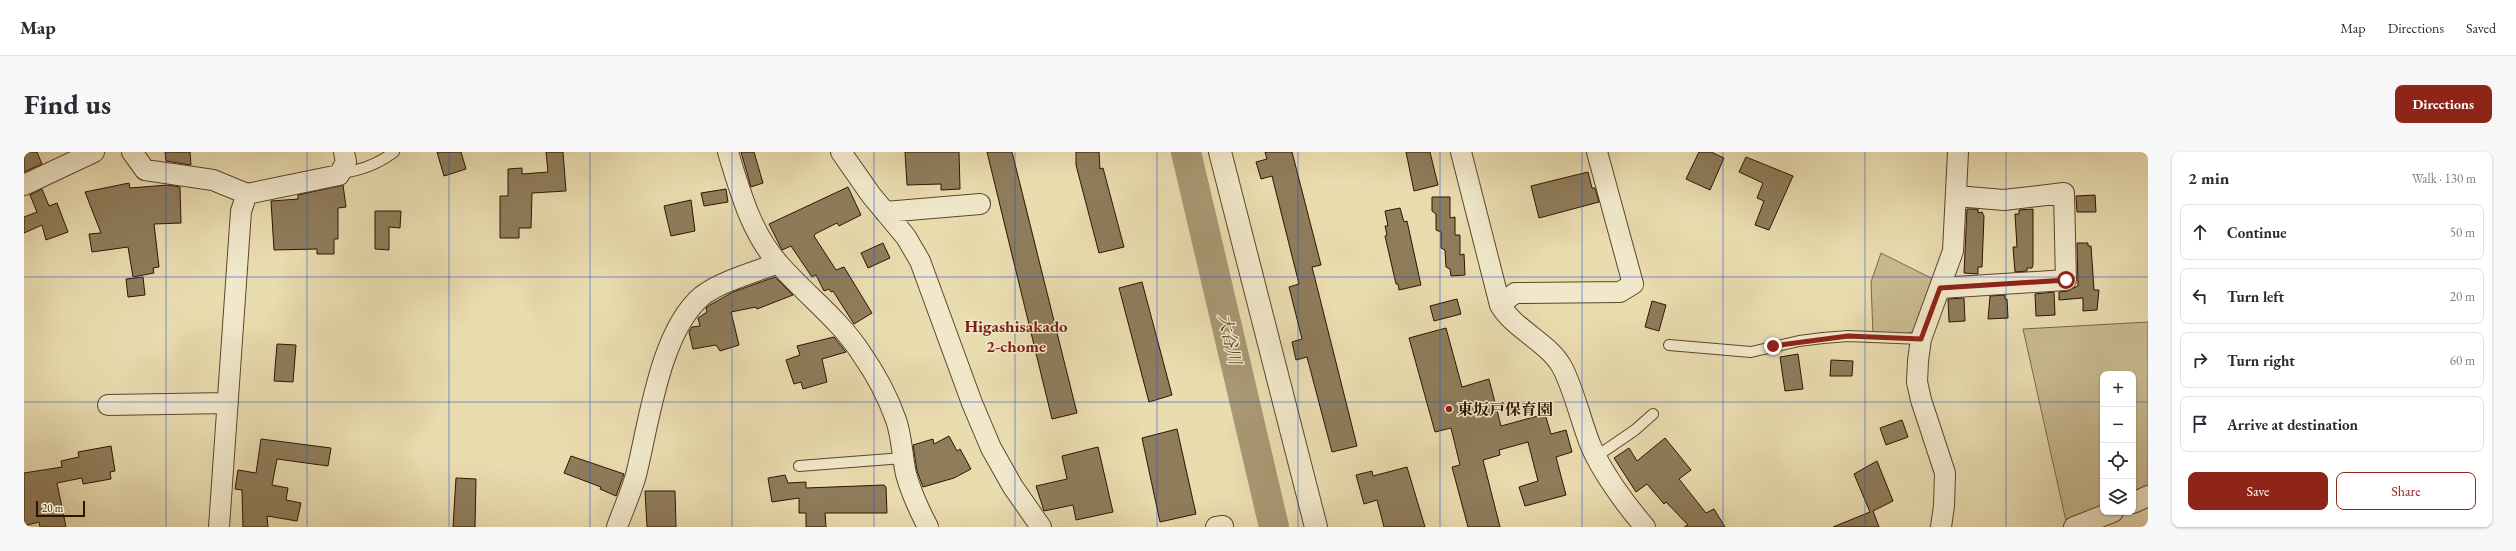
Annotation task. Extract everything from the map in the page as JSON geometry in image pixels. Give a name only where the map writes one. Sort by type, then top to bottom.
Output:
[{"type":"street","points":[[24,185],[94,152]]},
{"type":"street","points":[[132,152],[145,170],[213,180],[248,194],[339,175],[346,162],[344,152]]},
{"type":"street","points":[[728,152],[741,196],[756,230],[778,263],[844,330],[861,353],[881,387],[896,421],[906,474],[917,506],[928,527]]},
{"type":"street","points":[[841,152],[885,212],[906,237],[920,261],[972,403],[991,448],[1013,487],[1041,527]]},
{"type":"street","points":[[1220,152],[1316,527]]},
{"type":"street","points":[[1461,152],[1500,304],[1506,315],[1540,344],[1561,366],[1597,456],[1617,490],[1645,527]]},
{"type":"street","points":[[1500,304],[1515,293],[1620,292],[1633,284],[1597,152]]},
{"type":"street","points":[[1941,527],[1944,506],[1945,473],[1917,382],[1921,339],[1953,252],[1958,152]]},
{"type":"street","points":[[1940,288],[2066,280],[2064,193],[2004,200],[1956,196]]},
{"type":"street","points":[[219,527],[242,211],[248,194]]},
{"type":"street","points":[[885,212],[980,204]]},
{"type":"street","points":[[617,527],[635,477],[656,389],[678,325],[690,308],[714,288],[778,263]]},
{"type":"street","points":[[108,405],[228,403]]},
{"type":"street","points":[[2136,502],[2148,496]]},
{"type":"street","points":[[2074,527],[2104,515]]},
{"type":"lane","points":[[340,173],[357,172],[384,160],[394,152]]},
{"type":"lane","points":[[1669,345],[1751,352],[1799,341],[1848,336],[1921,339]]},
{"type":"lane","points":[[1597,456],[1636,430],[1653,414]]},
{"type":"lane","points":[[799,466],[904,458]]},
{"type":"shaded area","points":[[1881,253],[1935,280],[1914,331],[1905,334],[1873,335],[1871,282]]},
{"type":"shaded area","points":[[2148,322],[2148,487],[2136,493],[2136,371],[2100,371],[2100,508],[2066,521],[2023,329]]},
{"type":"building","points":[[24,152],[37,152],[42,164],[24,172]]},
{"type":"building","points":[[165,152],[190,152],[191,165],[166,161]]},
{"type":"building","points":[[437,152],[461,152],[466,169],[444,176]]},
{"type":"building","points":[[546,152],[563,152],[566,191],[532,193],[531,228],[519,228],[519,238],[500,238],[500,196],[508,196],[508,169],[522,168],[522,174],[548,172]]},
{"type":"building","points":[[741,152],[754,152],[763,183],[751,187]]},
{"type":"building","points":[[905,152],[959,152],[960,189],[941,190],[941,184],[907,185]]},
{"type":"building","points":[[987,152],[1012,152],[1077,413],[1052,419]]},
{"type":"building","points":[[1076,152],[1099,152],[1100,169],[1103,168],[1124,247],[1099,253],[1076,165]]},
{"type":"building","points":[[1265,152],[1292,152],[1321,265],[1312,267],[1357,446],[1332,452],[1307,357],[1296,360],[1292,342],[1302,339],[1289,287],[1299,284],[1272,176],[1261,179],[1256,162],[1267,159]]},
{"type":"building","points":[[1406,152],[1430,152],[1438,185],[1414,191]]},
{"type":"building","points":[[1699,152],[1711,152],[1724,158],[1710,190],[1686,179]]},
{"type":"building","points":[[1746,157],[1793,176],[1769,230],[1755,225],[1764,201],[1757,198],[1763,183],[1739,172]]},
{"type":"building","points":[[1588,172],[1592,188],[1595,188],[1599,202],[1539,218],[1531,186]]},
{"type":"building","points":[[129,183],[130,188],[168,185],[180,187],[181,223],[154,224],[159,267],[153,268],[154,273],[133,277],[128,247],[92,252],[89,234],[101,233],[85,192]]},
{"type":"building","points":[[343,185],[346,207],[338,208],[338,239],[334,239],[334,254],[317,254],[317,249],[274,250],[271,201],[298,199],[298,195]]},
{"type":"building","points":[[848,187],[861,215],[839,226],[837,223],[815,234],[814,236],[836,270],[844,267],[872,313],[854,324],[833,291],[831,292],[829,289],[824,291],[816,275],[812,277],[791,246],[782,250],[769,224]]},
{"type":"building","points":[[42,189],[49,206],[57,203],[68,232],[46,240],[42,225],[24,233],[24,217],[37,212],[30,195]]},
{"type":"building","points":[[726,189],[728,202],[704,206],[701,193]]},
{"type":"building","points":[[2095,195],[2096,212],[2077,212],[2076,196]]},
{"type":"building","points":[[1432,197],[1450,197],[1450,218],[1455,217],[1455,235],[1460,235],[1460,255],[1464,254],[1465,275],[1451,276],[1450,269],[1446,267],[1445,250],[1441,248],[1441,232],[1436,230],[1436,214],[1432,211]]},
{"type":"building","points":[[691,200],[695,231],[671,236],[664,206]]},
{"type":"building","points":[[1400,208],[1404,222],[1407,221],[1421,285],[1399,290],[1398,284],[1396,284],[1385,236],[1387,235],[1385,226],[1388,226],[1385,211]]},
{"type":"building","points":[[1967,209],[1978,209],[1978,213],[1982,212],[1984,216],[1982,267],[1978,267],[1978,274],[1964,273]]},
{"type":"building","points":[[2033,209],[2033,265],[2032,268],[2027,268],[2027,271],[2015,272],[2013,247],[2017,247],[2015,214],[2019,214],[2019,210]]},
{"type":"building","points":[[375,211],[401,211],[400,228],[389,227],[389,250],[375,249]]},
{"type":"building","points":[[883,243],[890,258],[868,268],[861,253]]},
{"type":"building","points":[[2077,243],[2088,243],[2088,246],[2091,246],[2094,290],[2099,290],[2097,310],[2083,311],[2083,298],[2059,300],[2059,292],[2067,291],[2078,286]]},
{"type":"building","points":[[143,277],[145,295],[128,297],[126,279]]},
{"type":"building","points":[[775,277],[793,295],[757,309],[756,307],[731,312],[739,345],[720,351],[716,345],[693,349],[689,332],[692,327],[700,326],[698,318],[707,312],[706,308],[733,292]]},
{"type":"building","points":[[1142,282],[1172,395],[1149,402],[1119,288]]},
{"type":"building","points":[[2054,292],[2055,315],[2036,316],[2035,294]]},
{"type":"building","points":[[2005,295],[2005,299],[2007,299],[2008,318],[1988,319],[1990,296]]},
{"type":"building","points":[[1964,298],[1965,321],[1949,322],[1948,299]]},
{"type":"building","points":[[1457,299],[1461,314],[1434,321],[1430,306]]},
{"type":"building","points":[[1652,301],[1666,305],[1659,331],[1645,327]]},
{"type":"building","points":[[1446,328],[1462,387],[1489,379],[1501,426],[1545,414],[1551,434],[1566,430],[1572,452],[1556,457],[1566,495],[1525,506],[1519,487],[1538,481],[1528,442],[1499,450],[1500,455],[1483,460],[1500,527],[1468,527],[1452,467],[1460,465],[1451,428],[1435,432],[1409,338]]},
{"type":"building","points":[[834,337],[846,352],[822,359],[827,382],[803,389],[801,382],[794,384],[786,360],[800,355],[797,346]]},
{"type":"building","points":[[277,344],[296,345],[293,382],[274,381]]},
{"type":"building","points":[[1798,354],[1803,389],[1785,391],[1780,357]]},
{"type":"building","points":[[1831,360],[1853,361],[1852,376],[1830,376]]},
{"type":"building","points":[[1902,420],[1908,437],[1886,445],[1880,428]]},
{"type":"building","points":[[1177,429],[1196,514],[1160,522],[1142,438]]},
{"type":"building","points":[[949,436],[957,451],[960,449],[971,469],[954,478],[923,487],[917,471],[913,445],[933,439],[934,444]]},
{"type":"building","points":[[1665,438],[1691,470],[1679,479],[1706,513],[1714,509],[1725,527],[1684,527],[1688,525],[1666,502],[1664,504],[1647,484],[1636,492],[1614,458],[1629,448],[1637,461]]},
{"type":"building","points":[[261,439],[331,448],[328,466],[277,459],[272,485],[288,488],[286,500],[301,503],[297,521],[267,516],[268,527],[243,527],[242,490],[235,489],[238,470],[256,473]]},
{"type":"building","points":[[111,446],[115,471],[110,472],[111,479],[83,484],[82,478],[57,483],[66,527],[40,527],[39,522],[24,526],[24,473],[62,467],[61,461],[79,457],[78,452]]},
{"type":"building","points":[[1098,447],[1113,512],[1076,520],[1073,505],[1044,511],[1036,486],[1067,479],[1062,456]]},
{"type":"building","points":[[571,456],[624,474],[616,496],[600,489],[601,487],[564,473]]},
{"type":"building","points":[[1877,461],[1893,501],[1873,511],[1879,527],[1833,527],[1870,512],[1854,474]]},
{"type":"building","points":[[1407,467],[1425,527],[1384,527],[1377,500],[1364,504],[1356,475],[1372,471],[1373,476]]},
{"type":"building","points":[[785,475],[788,483],[806,482],[806,488],[884,485],[886,487],[887,513],[825,513],[826,527],[806,527],[806,513],[799,513],[799,498],[772,502],[768,478]]},
{"type":"building","points":[[456,478],[476,479],[475,527],[453,527]]},
{"type":"building","points":[[645,491],[675,491],[676,527],[647,527]]},
{"type":"waterway","name":"大谷川","points":[[1186,152],[1274,527]]},
{"type":"place","name":"東坂戸保育園","points":[[1449,409]]},
{"type":"district","name":"Higashisakado 2-chome","points":[[1016,336]]},
{"type":"route","points":[[1773,346],[1799,341],[1848,336],[1921,339],[1940,288],[2066,280]]}]
